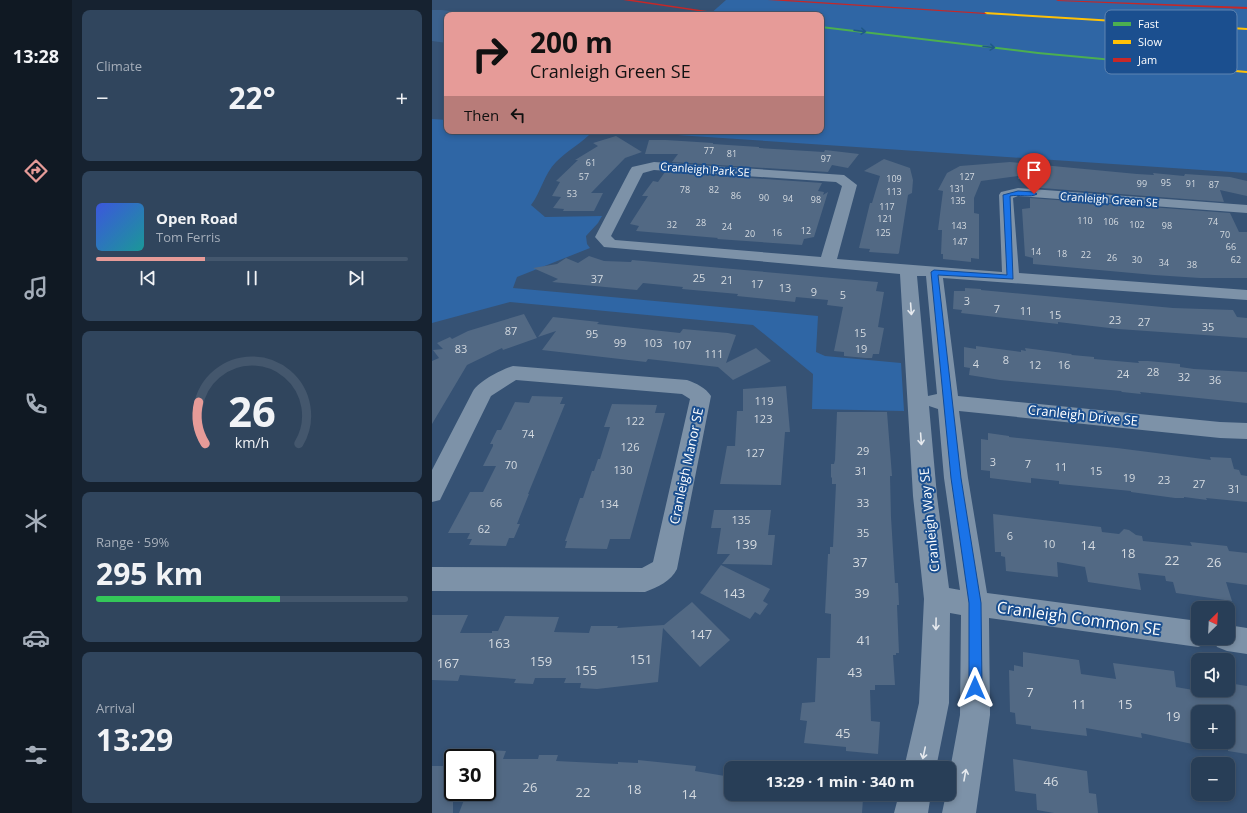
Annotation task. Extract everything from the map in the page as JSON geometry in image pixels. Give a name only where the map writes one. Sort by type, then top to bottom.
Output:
[{"type":"highway","points":[[625,0],[711,12]]},
{"type":"highway","points":[[770,0],[1105,20]]},
{"type":"highway","points":[[778,0],[1105,14]]},
{"type":"highway","points":[[1058,0],[1247,8]]},
{"type":"highway","points":[[1237,20],[1247,20]]},
{"type":"highway","points":[[824,27],[1038,53],[1105,59]]},
{"type":"highway","points":[[1237,28],[1247,29]]},
{"type":"highway","points":[[1237,71],[1247,72]]},
{"type":"street","name":"Cranleigh Park SE","points":[[828,262],[850,185],[839,178],[654,166],[637,170],[603,237],[610,244],[934,272]]},
{"type":"street","name":"Cranleigh Green SE","points":[[1011,277],[1006,195],[1018,192],[1247,209]]},
{"type":"street","name":"Cranleigh Way SE","points":[[908,270],[925,496],[937,599],[934,703],[922,761]]},
{"type":"street","points":[[959,813],[975,715],[975,603],[956,478],[934,272],[1247,295]]},
{"type":"street","name":"Cranleigh Manor SE","points":[[432,493],[484,391],[514,373],[687,387],[701,396],[664,569],[645,580],[432,579]]},
{"type":"street","name":"Cranleigh Drive SE","points":[[918,400],[948,401],[1220,430],[1247,431]]},
{"type":"street","name":"Cranleigh Common SE","points":[[937,599],[1191,633]]},
{"type":"street","points":[[1235,639],[1247,641]]},
{"type":"street","points":[[911,813],[914,801]]},
{"type":"shaded area","points":[[726,0],[1247,0],[1247,173],[661,134],[824,134],[824,12],[712,12]]},
{"type":"shaded area","points":[[432,10],[461,12],[444,12],[444,43],[432,41]]},
{"type":"shaded area","points":[[432,119],[444,120],[444,134],[590,134],[556,162],[545,177],[531,205],[545,217],[602,216],[598,223],[586,236],[587,244],[590,248],[517,277],[513,288],[818,316],[816,352],[825,356],[901,363],[904,411],[812,409],[813,374],[753,325],[510,302],[432,323]]},
{"type":"building","points":[[616,136],[642,152],[625,158],[591,193],[603,193],[594,211],[563,211],[564,209],[553,208],[561,197],[552,196],[560,182],[556,181],[578,160],[575,160],[598,146],[593,143]]},
{"type":"building","points":[[649,140],[713,143],[759,148],[824,152],[825,150],[859,154],[848,168],[832,165],[828,172],[672,162],[678,154],[645,154]]},
{"type":"building","points":[[884,159],[910,168],[913,180],[912,193],[908,195],[898,254],[869,252],[870,249],[859,248],[870,203],[872,203],[880,176],[864,171]]},
{"type":"building","points":[[1010,162],[1137,174],[1154,175],[1153,173],[1184,176],[1185,174],[1230,177],[1247,181],[1247,196],[1220,190],[1224,202],[1029,187],[1028,180],[1018,179],[1018,176],[981,181],[974,198],[974,213],[979,214],[979,259],[971,258],[971,262],[943,259],[943,254],[941,254],[942,230],[938,230],[943,191],[938,190],[947,173],[960,166]]},
{"type":"building","points":[[665,172],[822,183],[818,191],[824,192],[823,195],[828,192],[814,237],[804,239],[802,245],[636,231],[639,226],[630,224],[648,196],[642,196],[653,181],[658,182]]},
{"type":"building","points":[[1030,198],[1230,213],[1239,232],[1247,232],[1247,278],[1200,278],[1154,275],[1033,264],[1033,258],[1025,256],[1022,209],[1030,208]]},
{"type":"building","points":[[589,256],[604,261],[631,262],[632,260],[878,282],[876,291],[884,292],[878,327],[884,328],[879,354],[873,354],[872,358],[866,358],[844,356],[844,352],[834,351],[843,307],[827,305],[828,300],[796,297],[795,302],[737,296],[738,294],[682,289],[683,287],[643,283],[637,290],[552,282],[558,279],[533,268],[557,264],[566,258],[578,263]]},
{"type":"building","points":[[965,288],[1173,308],[1233,310],[1237,317],[1247,318],[1247,338],[1118,329],[1058,322],[1058,324],[961,313],[962,310],[953,309],[954,291],[965,291]]},
{"type":"building","points":[[524,314],[537,338],[503,350],[502,348],[467,365],[432,424],[432,361],[439,358],[433,350],[443,349],[437,343],[450,337],[452,339],[468,331]]},
{"type":"building","points":[[553,317],[599,322],[597,324],[680,333],[683,329],[728,333],[736,335],[726,363],[756,348],[771,361],[733,380],[718,367],[648,359],[646,362],[542,350],[556,331],[538,337]]},
{"type":"building","points":[[976,346],[1021,352],[1021,350],[1026,351],[1025,348],[1094,357],[1094,359],[1139,363],[1138,361],[1148,361],[1180,364],[1180,367],[1194,369],[1247,372],[1247,403],[1000,380],[969,375],[970,368],[964,367],[964,347],[976,349]]},
{"type":"building","points":[[786,386],[790,432],[785,432],[781,485],[720,484],[727,446],[735,446],[737,411],[743,411],[743,389]]},
{"type":"building","points":[[532,396],[563,397],[560,404],[565,404],[528,494],[517,524],[520,524],[514,538],[509,538],[506,546],[469,545],[472,539],[467,539],[470,533],[448,533],[470,492],[483,492],[496,466],[483,466],[493,446],[493,444],[490,444],[497,430],[501,430],[515,402],[529,403]]},
{"type":"building","points":[[612,404],[657,405],[655,413],[665,413],[630,539],[610,539],[607,549],[565,548],[567,541],[565,541],[580,498],[583,498],[592,471],[594,471],[598,459],[600,459],[610,427],[604,427]]},
{"type":"building","points":[[837,412],[887,412],[892,476],[890,476],[891,517],[895,583],[898,583],[899,605],[897,605],[899,653],[893,655],[895,685],[875,685],[875,690],[870,690],[871,721],[880,722],[878,754],[846,751],[846,747],[804,743],[807,721],[800,720],[802,703],[815,702],[817,658],[830,658],[831,614],[825,613],[828,554],[830,554],[830,547],[833,547],[836,484],[832,484],[831,464],[834,464],[835,460]]},
{"type":"building","points":[[988,433],[1009,437],[1117,448],[1211,460],[1210,457],[1231,458],[1234,469],[1239,470],[1241,475],[1247,476],[1247,502],[1206,498],[1207,500],[1184,497],[1175,498],[1131,491],[1059,484],[1059,481],[1031,478],[1031,483],[990,478],[990,471],[981,470],[981,439],[988,440]]},
{"type":"building","points":[[714,510],[771,510],[768,535],[775,535],[772,565],[722,564],[730,554],[717,554],[721,528],[711,528]]},
{"type":"building","points":[[993,514],[1101,527],[1102,532],[1119,534],[1124,529],[1129,530],[1136,535],[1142,536],[1143,541],[1192,546],[1190,542],[1227,546],[1229,551],[1247,553],[1247,585],[1226,582],[1232,601],[1176,593],[1173,582],[1166,581],[1165,576],[1138,573],[1141,590],[1088,582],[1085,567],[1057,562],[1058,577],[1006,571],[1005,557],[1001,556],[1001,552],[995,552]]},
{"type":"building","points":[[721,565],[770,589],[763,601],[768,604],[760,615],[755,612],[750,619],[700,593]]},
{"type":"building","points":[[692,602],[730,640],[700,667],[663,628],[658,682],[597,689],[580,688],[581,683],[564,683],[566,678],[535,678],[533,684],[514,683],[516,679],[460,675],[458,681],[432,680],[432,615],[468,615],[460,633],[492,633],[492,631],[498,631],[505,616],[559,617],[554,632],[589,633],[591,626],[618,626],[617,628],[664,625]]},
{"type":"building","points":[[1023,652],[1079,660],[1081,674],[1116,679],[1113,663],[1174,671],[1176,687],[1191,690],[1191,697],[1235,697],[1235,684],[1247,686],[1247,754],[1228,751],[1228,749],[1235,749],[1235,705],[1191,705],[1191,744],[1141,733],[1142,738],[1086,728],[1087,736],[1031,729],[1031,726],[1016,724],[1015,713],[1010,712],[1009,670],[1014,671],[1014,665],[1023,667]]},
{"type":"building","points":[[496,750],[506,751],[503,759],[538,759],[539,755],[558,755],[556,761],[618,764],[618,762],[638,763],[638,760],[696,766],[695,771],[724,776],[724,801],[863,801],[862,813],[459,813],[464,801],[496,801]]},
{"type":"building","points":[[1013,759],[1087,771],[1089,793],[1096,794],[1098,813],[1054,813],[1037,810],[1036,794],[1015,791]]},
{"type":"building","points":[[432,766],[444,766],[444,801],[453,801],[453,813],[432,813]]},
{"type":"traffic: fast","points":[[824,27],[1038,53],[1105,59]]},
{"type":"traffic: slow","points":[[985,13],[1105,20]]},
{"type":"traffic: slow","points":[[1237,28],[1247,29]]},
{"type":"traffic: slow","points":[[1237,71],[1247,72]]},
{"type":"traffic: jam","points":[[625,0],[711,12]]},
{"type":"traffic: jam","points":[[770,0],[985,13]]},
{"type":"traffic: jam","points":[[1058,0],[1247,8]]},
{"type":"route","points":[[975,688],[975,603],[956,478],[934,272],[1011,277],[1006,195],[1018,192],[1034,194]]}]
